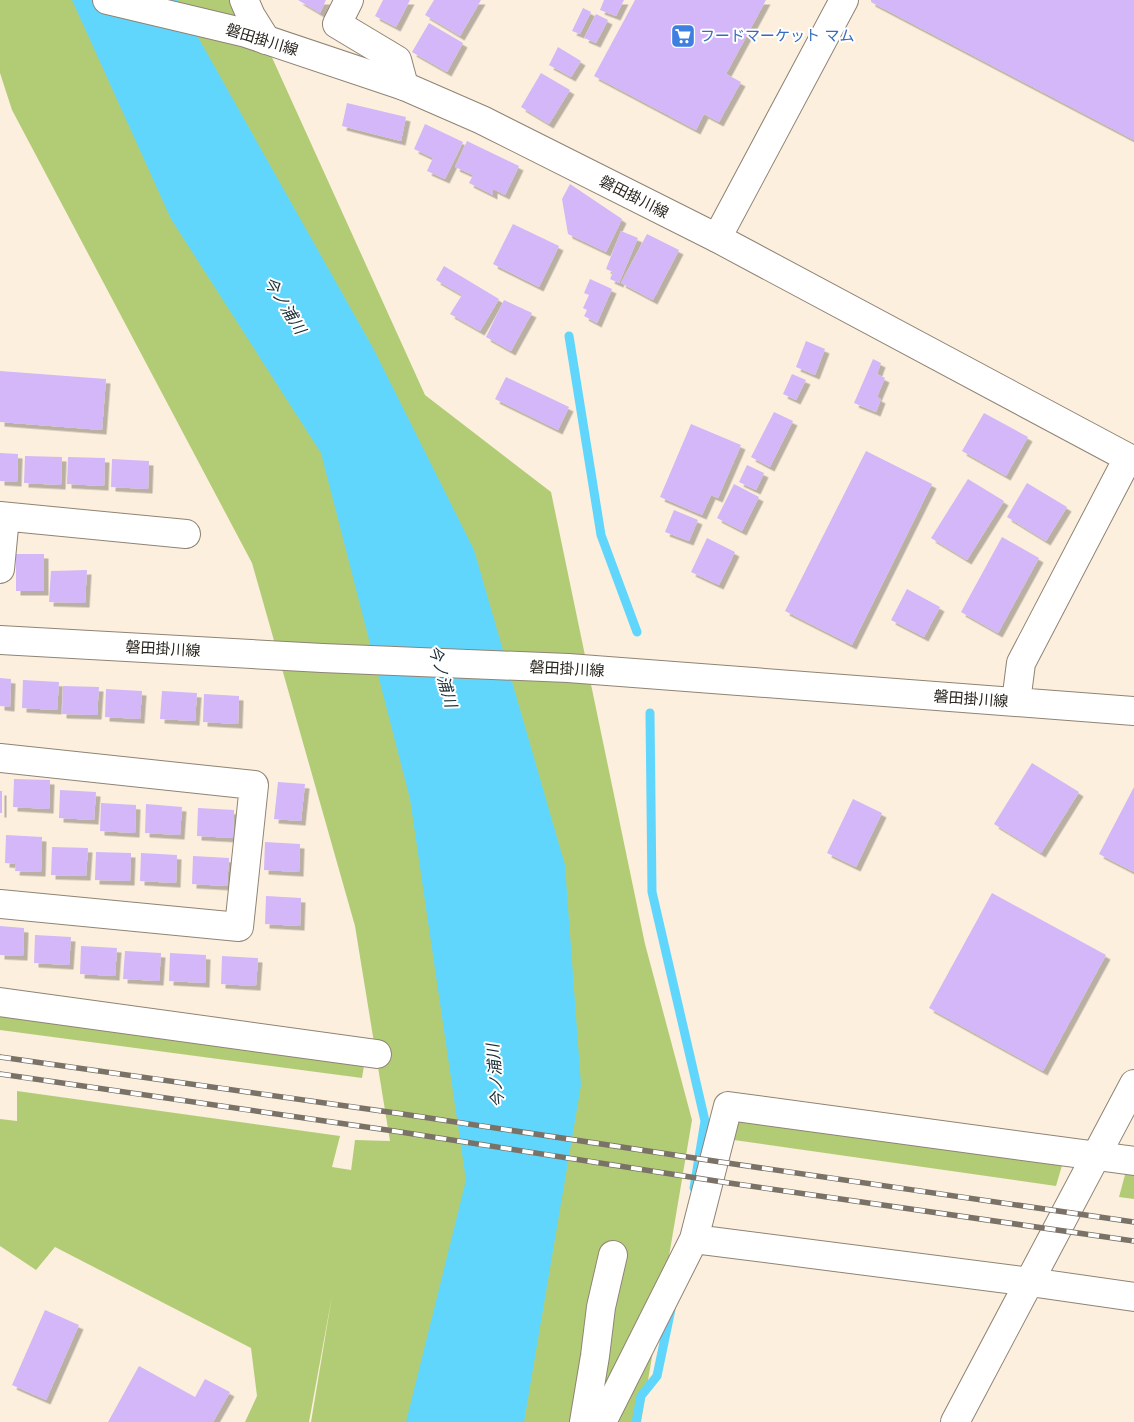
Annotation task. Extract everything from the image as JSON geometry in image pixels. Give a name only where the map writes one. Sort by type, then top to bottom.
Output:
[{"type":"street","name":"磐田掛川線","points":[[107,0],[252,18],[482,120],[717,238],[1131,459]]},
{"type":"street","points":[[349,0],[337,24],[397,60],[404,86]]},
{"type":"street","points":[[717,238],[844,0]]},
{"type":"street","points":[[1016,702],[1021,663],[1131,459]]},
{"type":"street","points":[[0,569],[2,516],[186,534]]},
{"type":"street","name":"磐田掛川線","points":[[0,640],[322,658],[568,668],[1134,711]]},
{"type":"street","points":[[0,758],[254,785],[238,927],[0,904]]},
{"type":"street","points":[[0,1002],[377,1054]]},
{"type":"street","points":[[955,1422],[1134,1084]]},
{"type":"street","points":[[602,1422],[694,1239],[728,1106],[1134,1161]]},
{"type":"street","points":[[694,1239],[1134,1297]]},
{"type":"street","points":[[584,1422],[601,1306],[613,1255]]},
{"type":"green space","points":[[0,0],[246,0],[425,395],[551,492],[645,944],[692,1120],[641,1422],[311,1422],[332,1296],[309,1422],[245,1422],[257,1396],[251,1348],[55,1247],[36,1270],[0,1246],[0,1119],[17,1121],[17,1091],[340,1136],[332,1167],[351,1171],[355,1140],[390,1141],[355,926],[252,563],[12,110],[0,73]]},
{"type":"green space","points":[[0,1002],[366,1053],[362,1078],[0,1030]]},
{"type":"green space","points":[[728,1106],[1063,1162],[1056,1186],[720,1138]]},
{"type":"green space","points":[[1129,1160],[1134,1161],[1134,1199],[1119,1197]]},
{"type":"water","name":"今ノ浦川","points":[[72,0],[177,0],[373,348],[474,550],[565,865],[581,1085],[524,1422],[406,1422],[466,1180],[410,799],[321,453],[171,219]]},
{"type":"building","points":[[298,0],[326,0],[320,13]]},
{"type":"building","points":[[383,0],[410,0],[396,27],[375,16]]},
{"type":"building","points":[[434,0],[481,0],[460,36],[425,15]]},
{"type":"building","points":[[604,0],[624,0],[616,16],[600,10]]},
{"type":"building","points":[[635,0],[766,0],[726,74],[741,82],[719,122],[704,114],[696,130],[594,76]]},
{"type":"building","points":[[871,0],[1134,0],[1134,140],[871,2]]},
{"type":"building","points":[[583,8],[591,12],[580,34],[572,31]]},
{"type":"building","points":[[596,14],[608,20],[596,43],[584,38]]},
{"type":"building","points":[[429,23],[463,43],[447,72],[412,52]]},
{"type":"building","points":[[558,47],[581,61],[571,77],[549,65]]},
{"type":"building","points":[[541,73],[570,90],[549,124],[521,107]]},
{"type":"building","points":[[347,103],[406,117],[401,141],[342,126]]},
{"type":"building","points":[[425,124],[463,142],[445,179],[427,171],[433,158],[414,149]]},
{"type":"building","points":[[467,141],[519,166],[505,195],[493,189],[493,195],[469,183],[473,175],[455,167]]},
{"type":"building","points":[[570,184],[622,219],[606,252],[568,234],[562,199]]},
{"type":"building","points":[[513,224],[559,246],[539,287],[493,264]]},
{"type":"building","points":[[621,231],[638,238],[619,283],[610,279],[613,272],[606,269]]},
{"type":"building","points":[[647,234],[679,250],[653,300],[621,283]]},
{"type":"building","points":[[444,266],[499,299],[480,331],[450,314],[462,295],[436,280]]},
{"type":"building","points":[[590,279],[612,289],[597,323],[584,316],[587,310],[583,308],[589,295],[584,293]]},
{"type":"building","points":[[504,300],[532,313],[511,351],[486,337]]},
{"type":"building","points":[[806,341],[825,349],[815,375],[796,367]]},
{"type":"building","points":[[873,359],[881,363],[877,374],[885,378],[877,397],[881,399],[876,412],[854,403]]},
{"type":"building","points":[[0,371],[106,379],[102,430],[0,422]]},
{"type":"building","points":[[792,374],[806,380],[796,400],[783,394]]},
{"type":"building","points":[[506,377],[569,407],[558,430],[495,399]]},
{"type":"building","points":[[774,412],[793,421],[770,467],[751,457]]},
{"type":"building","points":[[984,413],[1028,437],[1006,476],[962,451]]},
{"type":"building","points":[[691,424],[741,445],[718,498],[711,495],[702,515],[660,497]]},
{"type":"building","points":[[866,451],[932,484],[852,645],[785,611]]},
{"type":"building","points":[[0,453],[18,454],[17,482],[0,481]]},
{"type":"building","points":[[25,456],[62,457],[61,485],[24,483]]},
{"type":"building","points":[[68,457],[105,458],[104,486],[67,484]]},
{"type":"building","points":[[112,459],[149,461],[148,489],[111,487]]},
{"type":"building","points":[[747,465],[764,473],[756,490],[739,482]]},
{"type":"building","points":[[968,479],[1004,501],[967,560],[931,538]]},
{"type":"building","points":[[1027,483],[1067,507],[1046,541],[1007,517]]},
{"type":"building","points":[[734,484],[759,497],[742,531],[717,518]]},
{"type":"building","points":[[674,510],[698,520],[689,541],[665,532]]},
{"type":"building","points":[[1002,537],[1039,558],[998,633],[961,612]]},
{"type":"building","points":[[707,538],[735,552],[719,585],[691,572]]},
{"type":"building","points":[[16,554],[44,554],[44,591],[16,591]]},
{"type":"building","points":[[87,570],[85,603],[49,602],[51,571]]},
{"type":"building","points":[[907,589],[940,607],[924,637],[891,620]]},
{"type":"building","points":[[0,678],[11,679],[10,707],[0,706]]},
{"type":"building","points":[[23,680],[59,682],[57,710],[22,708]]},
{"type":"building","points":[[63,686],[99,687],[97,715],[62,714]]},
{"type":"building","points":[[106,689],[142,691],[140,719],[105,717]]},
{"type":"building","points":[[162,691],[197,693],[195,721],[160,719]]},
{"type":"building","points":[[204,694],[239,696],[238,724],[203,722]]},
{"type":"building","points":[[1032,763],[1079,792],[1041,853],[994,824]]},
{"type":"building","points":[[14,779],[50,780],[49,809],[13,807]]},
{"type":"building","points":[[278,782],[305,784],[301,821],[274,819]]},
{"type":"building","points":[[1134,787],[1134,872],[1099,854]]},
{"type":"building","points":[[60,790],[96,792],[94,820],[59,818]]},
{"type":"building","points":[[0,791],[2,791],[2,813],[0,813]]},
{"type":"building","points":[[853,799],[882,813],[856,867],[827,853]]},
{"type":"building","points":[[101,803],[136,805],[135,833],[100,831]]},
{"type":"building","points":[[146,804],[182,807],[180,835],[145,833]]},
{"type":"building","points":[[198,808],[234,810],[233,838],[197,836]]},
{"type":"building","points":[[6,835],[42,837],[41,872],[15,871],[16,864],[5,863]]},
{"type":"building","points":[[265,842],[300,844],[299,872],[264,870]]},
{"type":"building","points":[[52,847],[88,848],[86,876],[51,875]]},
{"type":"building","points":[[96,852],[131,853],[130,881],[95,880]]},
{"type":"building","points":[[141,853],[177,855],[176,883],[140,881]]},
{"type":"building","points":[[193,856],[229,858],[227,886],[192,884]]},
{"type":"building","points":[[992,893],[1106,955],[1043,1071],[929,1008]]},
{"type":"building","points":[[266,896],[301,898],[300,926],[265,924]]},
{"type":"building","points":[[0,926],[24,928],[23,956],[0,955]]},
{"type":"building","points":[[35,935],[71,937],[69,965],[34,963]]},
{"type":"building","points":[[81,946],[117,948],[115,976],[80,974]]},
{"type":"building","points":[[125,951],[161,953],[159,981],[123,979]]},
{"type":"building","points":[[170,953],[206,955],[205,983],[169,981]]},
{"type":"building","points":[[222,956],[258,958],[256,986],[221,984]]},
{"type":"building","points":[[45,1310],[79,1325],[46,1400],[12,1385]]},
{"type":"building","points":[[139,1366],[195,1397],[205,1379],[230,1392],[213,1422],[108,1422]]},
{"type":"waterway","points":[[569,336],[601,535],[637,632]]},
{"type":"waterway","points":[[650,713],[652,892],[705,1121],[694,1188]]},
{"type":"waterway","points":[[636,1422],[641,1396],[657,1376],[671,1309]]},
{"type":"railway","points":[[0,1057],[396,1113],[1134,1222]]},
{"type":"railway","points":[[0,1074],[394,1131],[729,1183],[1134,1241]]},
{"type":"place","name":"フードマーケット マム","points":[[683,36]]}]
